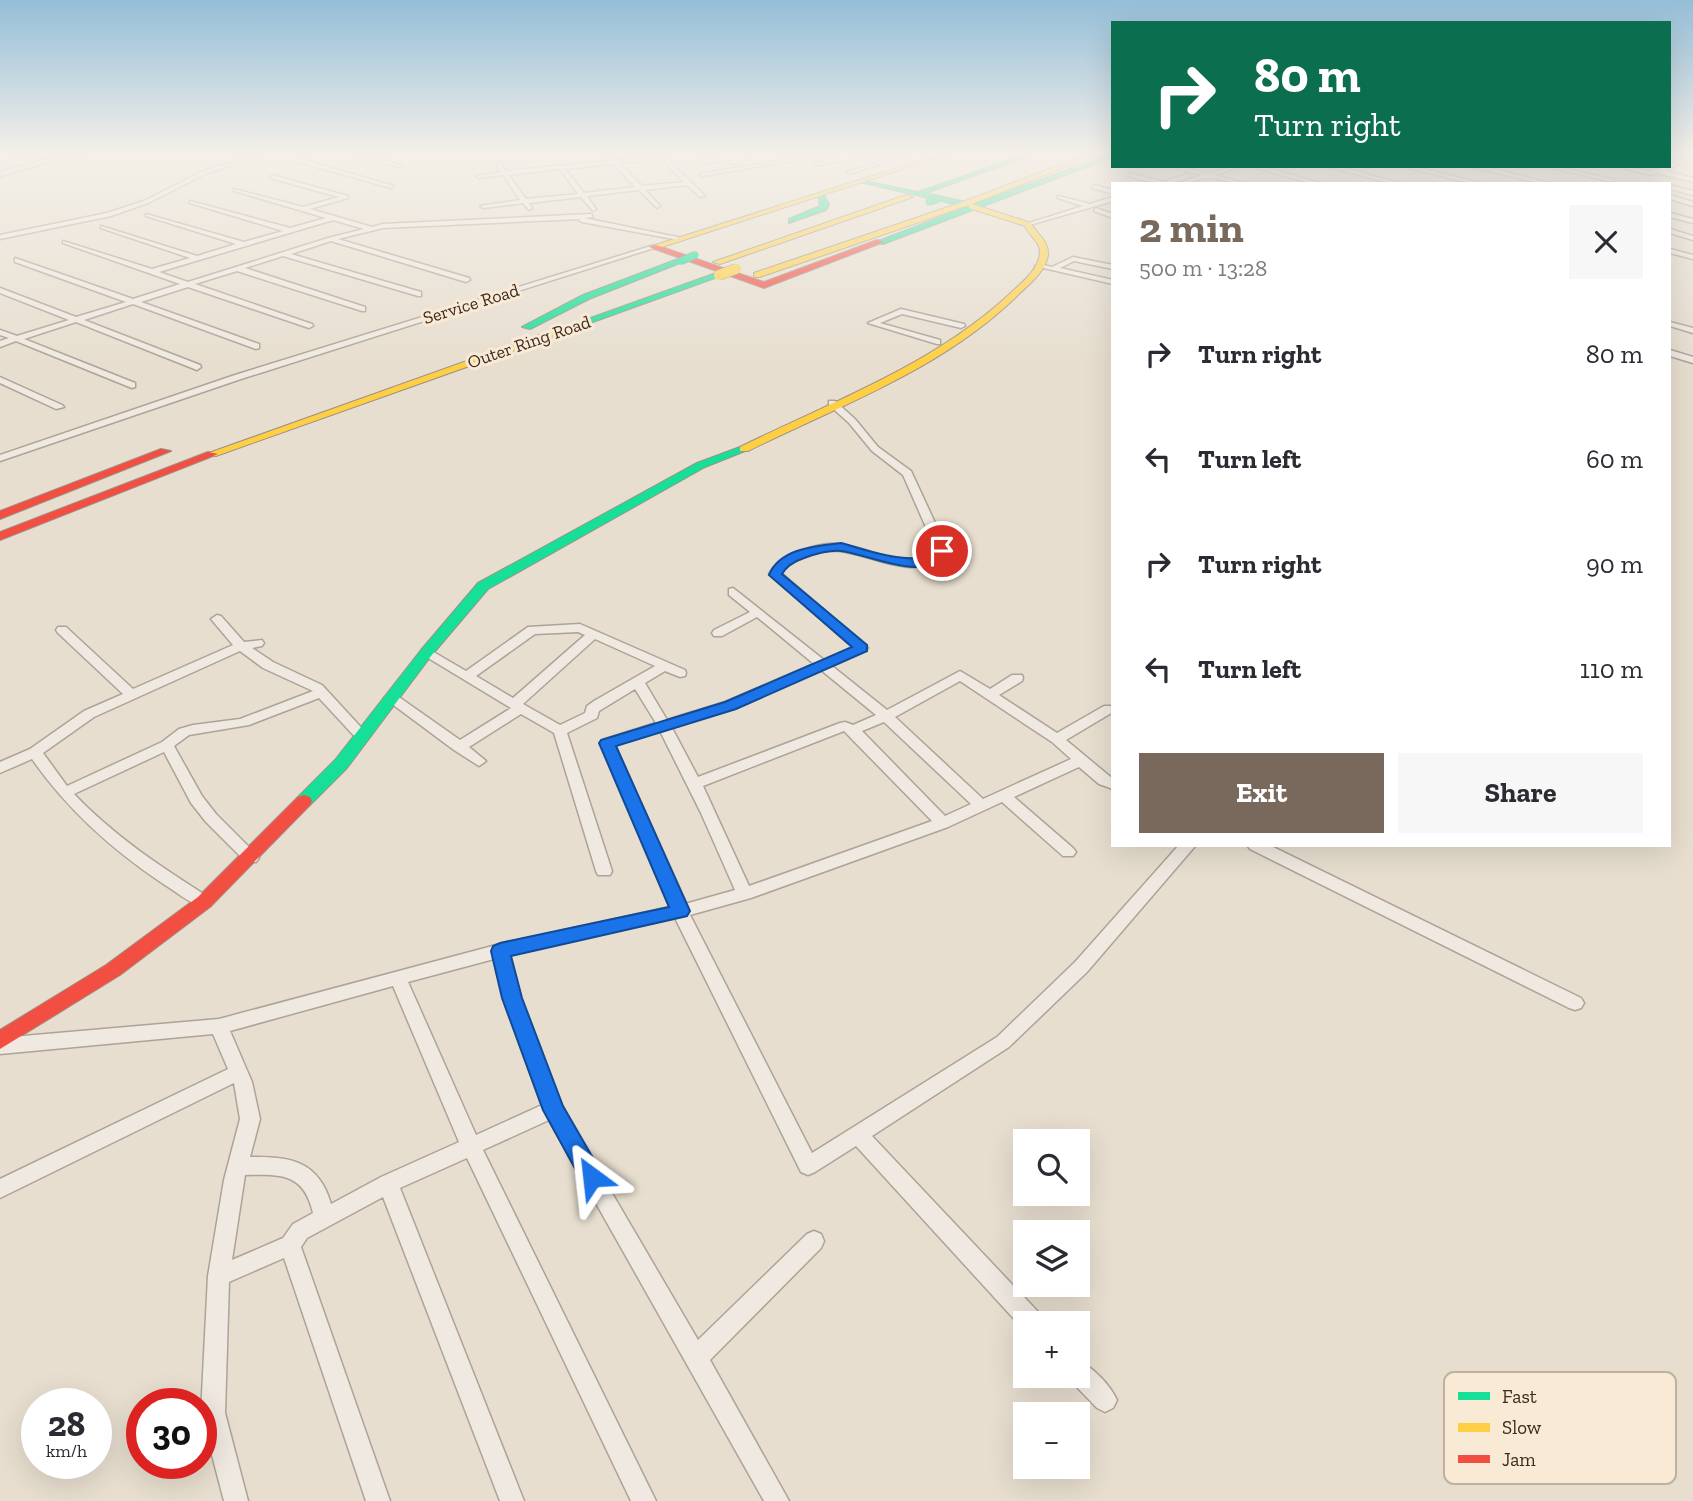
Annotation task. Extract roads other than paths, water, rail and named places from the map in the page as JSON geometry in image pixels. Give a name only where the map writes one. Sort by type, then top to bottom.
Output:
[{"type":"main road","name":"Service Road","points":[[656,240],[679,238],[720,225]]},
{"type":"main road","points":[[703,264],[776,225]]},
{"type":"main road","name":"Outer Ring Road","points":[[415,365],[527,327],[586,297],[833,225]]},
{"type":"main road","name":"Outer Ring Road","points":[[0,536],[229,447],[549,334],[703,264],[738,275],[858,225]]},
{"type":"main road","points":[[549,334],[617,319],[738,275],[760,280],[917,225]]},
{"type":"main road","points":[[2,1046],[113,971],[204,902],[251,858],[341,764],[426,653],[483,586],[701,465],[732,455],[957,341],[1048,266],[1039,237],[1030,228],[1022,225]]},
{"type":"main road","points":[[701,465],[717,451],[937,342],[961,326],[1028,266],[1027,237],[1030,228]]},
{"type":"main road","points":[[656,240],[760,280]]},
{"type":"main road","points":[[0,515],[176,448]]},
{"type":"street","points":[[0,237],[59,225]]},
{"type":"street","points":[[181,225],[243,244]]},
{"type":"street","points":[[272,225],[289,230]]},
{"type":"street","points":[[150,272],[307,225]]},
{"type":"street","points":[[361,225],[373,229]]},
{"type":"street","points":[[0,344],[330,239],[373,229],[434,225]]},
{"type":"street","points":[[617,225],[656,240]]},
{"type":"street","points":[[1030,228],[1039,225]]},
{"type":"street","points":[[103,227],[196,258]]},
{"type":"street","points":[[1671,231],[1693,238]]},
{"type":"street","points":[[330,239],[466,280]]},
{"type":"street","name":"Service Road","points":[[0,457],[656,240]]},
{"type":"street","points":[[65,243],[309,326]]},
{"type":"street","points":[[1671,251],[1693,257]]},
{"type":"street","points":[[283,254],[418,294]]},
{"type":"street","points":[[1048,266],[1075,259],[1111,267]]},
{"type":"street","points":[[18,260],[256,346]]},
{"type":"street","points":[[1048,266],[1111,282]]},
{"type":"street","points":[[236,268],[362,309]]},
{"type":"street","points":[[0,290],[197,367]]},
{"type":"street","points":[[937,342],[872,323],[901,311],[961,326]]},
{"type":"street","points":[[1671,324],[1693,331]]},
{"type":"street","points":[[0,332],[132,385]]},
{"type":"street","points":[[1671,353],[1693,360]]},
{"type":"street","points":[[0,380],[59,407]]},
{"type":"street","points":[[832,403],[852,421],[875,449],[907,473],[942,551],[937,558],[927,563],[912,563],[841,547],[814,550],[790,559],[778,568],[775,575],[862,648],[730,705],[607,743],[681,911],[808,1166],[1003,1042],[1081,967],[1186,847]]},
{"type":"street","points":[[733,592],[886,716],[982,806]]},
{"type":"street","points":[[718,633],[758,612]]},
{"type":"street","points":[[217,619],[241,646],[268,665],[304,680],[321,692],[362,736]]},
{"type":"street","points":[[468,676],[532,630],[580,628],[680,673]]},
{"type":"street","points":[[62,629],[132,695]]},
{"type":"street","points":[[459,747],[517,706],[594,634]]},
{"type":"street","points":[[0,768],[36,752],[89,714],[241,646],[258,643]]},
{"type":"street","points":[[426,653],[560,731],[604,871]]},
{"type":"street","points":[[560,731],[592,715],[592,709],[599,704],[665,666]]},
{"type":"street","points":[[853,730],[886,716],[960,675],[1057,738],[1080,761],[1111,783]]},
{"type":"street","points":[[990,695],[1017,678]]},
{"type":"street","points":[[638,682],[666,725],[696,783],[745,894]]},
{"type":"street","points":[[64,793],[167,745],[184,732],[203,726],[242,723],[321,692]]},
{"type":"street","points":[[391,698],[479,761]]},
{"type":"street","points":[[1057,738],[1109,709]]},
{"type":"street","points":[[696,783],[845,726],[853,730],[943,823]]},
{"type":"street","points":[[167,745],[196,799],[251,858]]},
{"type":"street","points":[[36,752],[64,793],[104,834],[204,902]]},
{"type":"street","points":[[2,1046],[219,1026],[500,951],[681,911],[745,894],[943,823],[1080,761]]},
{"type":"street","points":[[1005,797],[1068,852]]},
{"type":"street","points":[[1259,847],[1574,1003]]},
{"type":"street","points":[[500,951],[512,998],[553,1110],[777,1501]]},
{"type":"street","points":[[398,978],[471,1146],[644,1501]]},
{"type":"street","points":[[219,1026],[239,1072],[250,1119],[238,1166],[219,1276],[213,1413],[236,1501]]},
{"type":"street","points":[[0,1189],[239,1072]]},
{"type":"street","points":[[219,1276],[290,1245],[300,1231],[388,1184],[553,1110]]},
{"type":"street","points":[[858,1134],[1022,1311]]},
{"type":"street","points":[[238,1166],[284,1165],[304,1176],[320,1195],[324,1218]]},
{"type":"street","points":[[388,1184],[512,1501]]},
{"type":"street","points":[[696,1357],[814,1241]]},
{"type":"street","points":[[290,1245],[378,1501]]},
{"type":"street","points":[[1090,1384],[1105,1401]]}]
